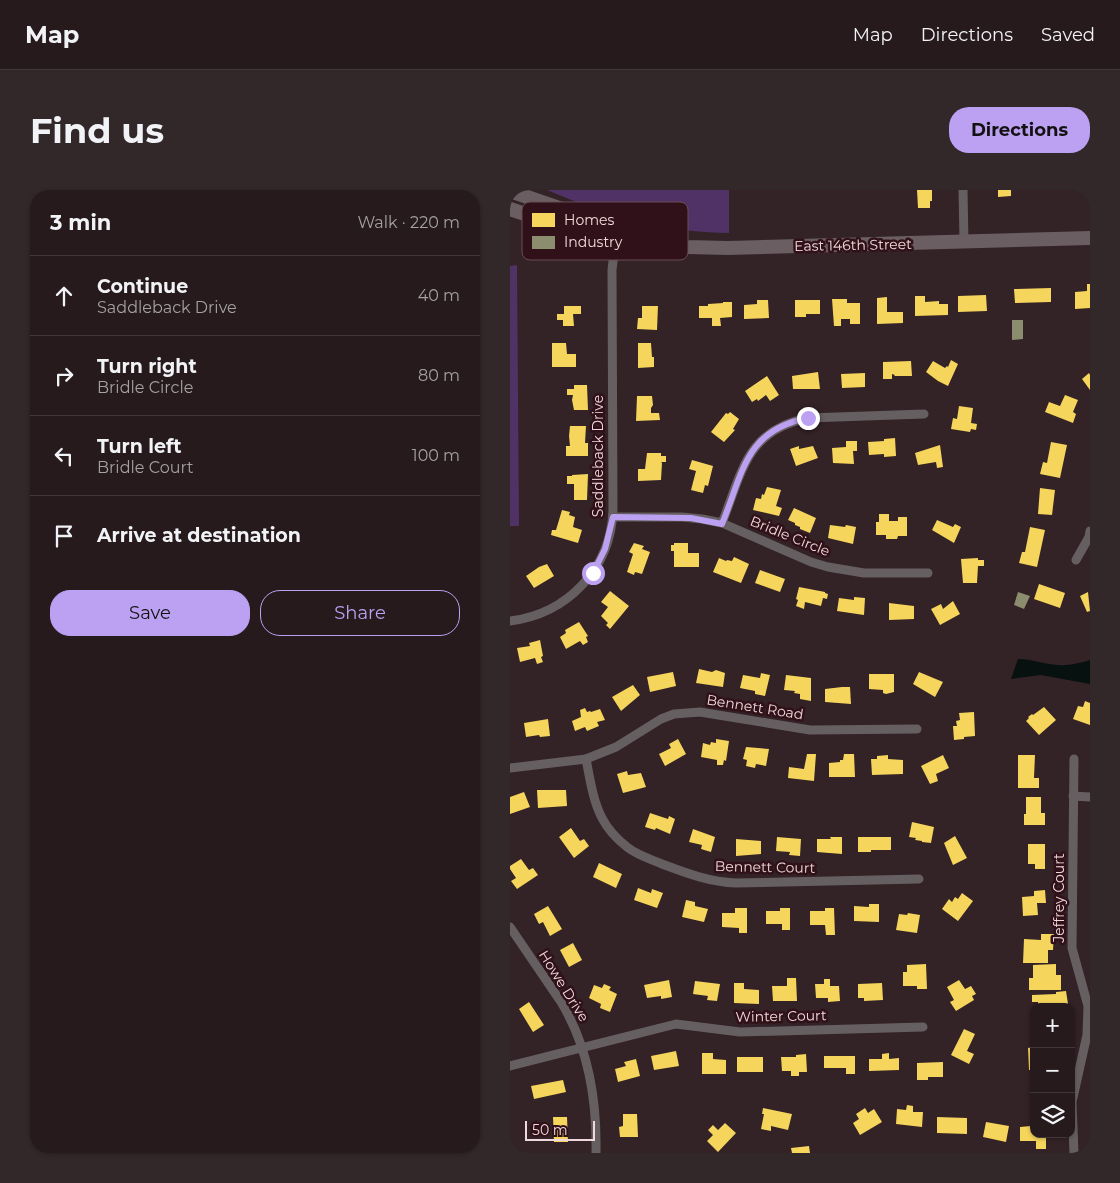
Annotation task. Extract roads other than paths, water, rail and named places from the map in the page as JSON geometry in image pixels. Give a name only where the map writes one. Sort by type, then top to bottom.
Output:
[{"type":"main road","points":[[510,191],[542,202]]},
{"type":"main road","name":"East 146th Street","points":[[510,209],[522,213]]},
{"type":"main road","name":"East 146th Street","points":[[688,247],[713,248],[1090,238]]},
{"type":"street","points":[[963,190],[964,242]]},
{"type":"street","name":"Saddleback Drive","points":[[510,621],[526,619],[545,613],[573,596],[593,573],[605,549],[613,517],[613,260]]},
{"type":"street","points":[[722,524],[745,461],[761,441],[782,426],[808,418],[924,414]]},
{"type":"street","name":"Bridle Circle","points":[[613,517],[691,518],[722,524],[828,567],[864,573],[928,573]]},
{"type":"street","points":[[1076,560],[1089,537],[1090,531]]},
{"type":"street","name":"Bennett Road","points":[[510,768],[586,759],[616,748],[661,719],[687,712],[707,713],[810,730],[917,729]]},
{"type":"street","name":"Bennett Court","points":[[586,759],[598,809],[608,829],[629,849],[686,873],[706,880],[736,884],[919,879]]},
{"type":"street","name":"Jeffrey Court","points":[[1074,759],[1072,948],[1088,1006],[1088,1035],[1072,1102],[1074,1153]]},
{"type":"street","points":[[1073,796],[1090,797]]},
{"type":"street","name":"Howe Drive","points":[[510,927],[569,1014],[583,1047],[594,1094],[596,1153]]},
{"type":"street","name":"Winter Court","points":[[510,1066],[676,1024],[690,1024],[740,1032],[923,1027]]}]
